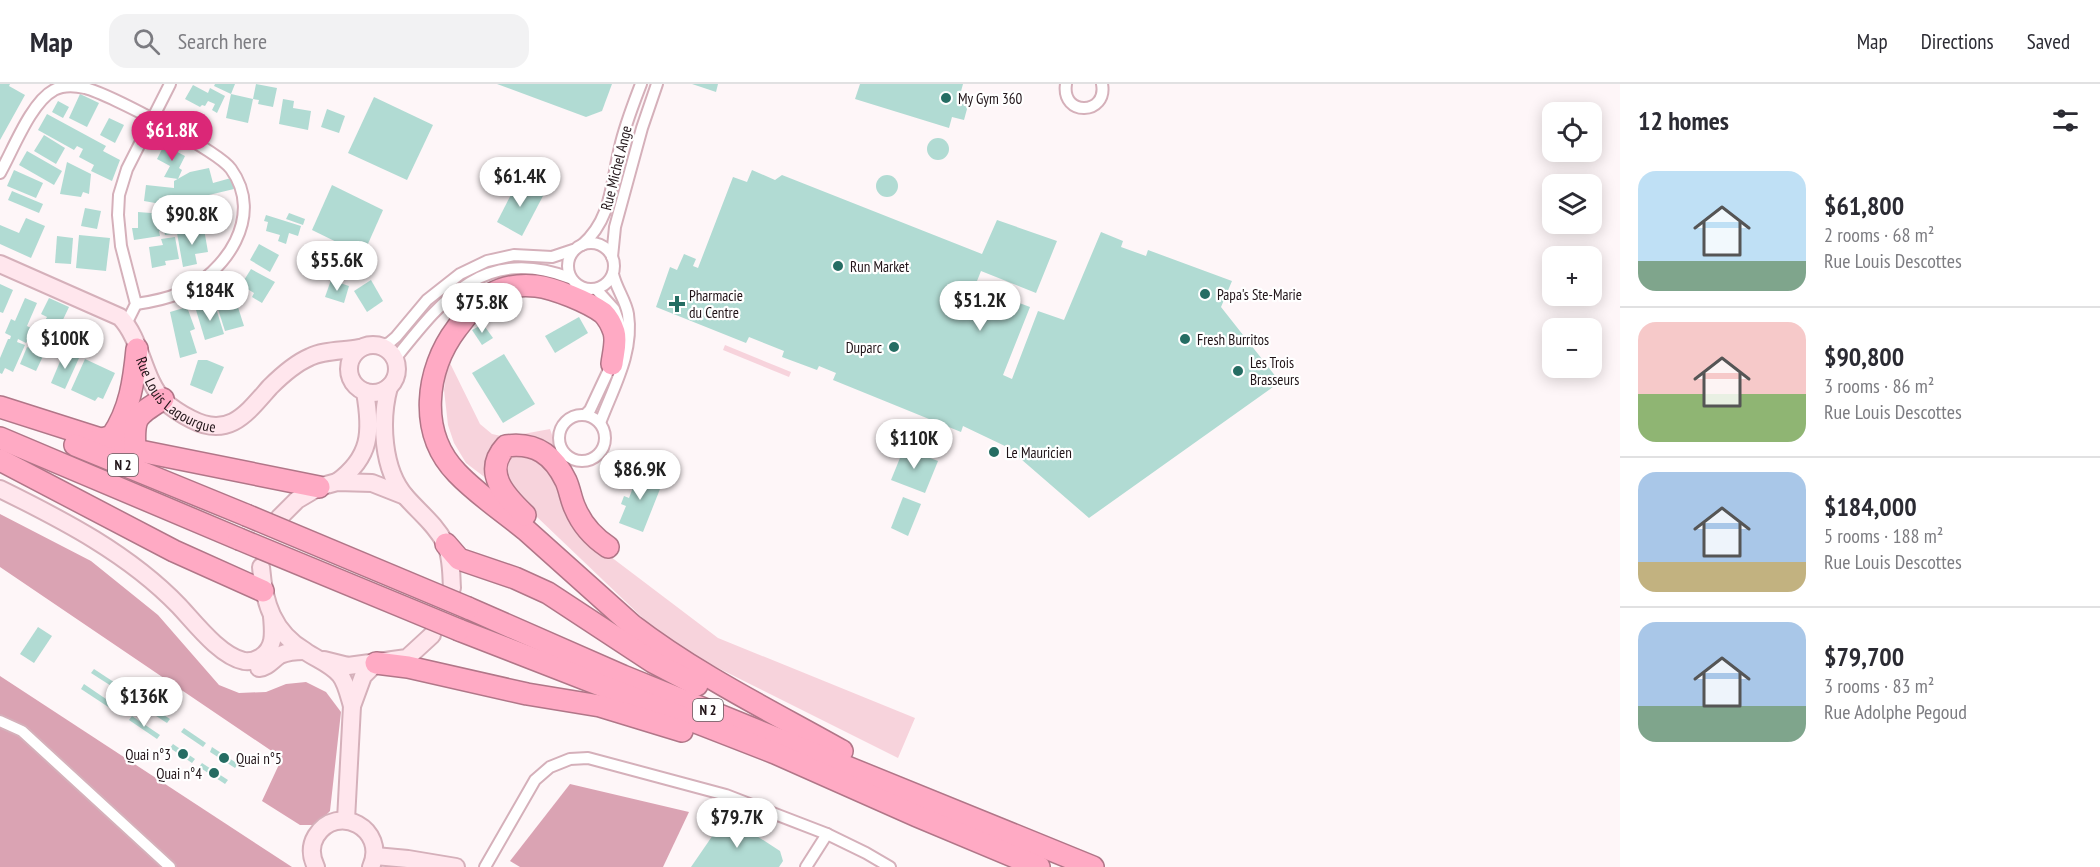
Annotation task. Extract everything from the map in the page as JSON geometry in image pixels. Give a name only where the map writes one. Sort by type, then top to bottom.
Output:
[{"type":"highway","points":[[612,364],[615,334],[611,323],[603,314],[585,303],[542,287],[515,285],[491,293],[481,300],[445,343],[432,376],[430,413],[435,434],[449,462],[471,486],[562,562],[632,625],[669,653],[842,751]]},
{"type":"highway","points":[[99,440],[112,436],[121,423],[133,385],[137,349]]},
{"type":"highway","points":[[135,450],[135,428],[138,417],[163,399]]},
{"type":"highway","points":[[0,407],[135,450],[328,485]]},
{"type":"highway","name":"N 2","points":[[0,415],[468,608],[623,676],[1093,867]]},
{"type":"highway","name":"N 2","points":[[0,438],[459,630],[775,753],[1039,867]]},
{"type":"highway","points":[[562,562],[539,530],[509,500],[494,472],[496,461],[506,446],[527,444],[540,450],[554,463],[566,481],[575,510],[588,531],[608,547]]},
{"type":"highway","points":[[0,460],[174,551],[263,591]]},
{"type":"highway","points":[[446,544],[459,559],[514,578],[548,593],[670,671],[776,724],[905,777],[950,809]]},
{"type":"highway","points":[[376,663],[408,667],[497,688],[600,706],[635,715],[705,738],[860,798],[917,816]]},
{"type":"main road","points":[[0,264],[110,311],[126,324]]},
{"type":"main road","name":"Rue Louis Lagourgue","points":[[126,324],[133,334],[149,378],[163,399],[172,408],[194,420],[214,426],[228,424],[251,410],[272,385],[312,355],[359,348]]},
{"type":"main road","points":[[279,518],[297,500],[350,472],[359,462],[366,446],[367,406],[364,392],[350,376],[350,360],[359,348],[369,345],[380,346],[389,351],[395,359],[397,369],[395,379],[389,387],[385,403],[384,440],[389,461],[405,496]]},
{"type":"main road","points":[[297,364],[329,363],[350,376]]},
{"type":"main road","points":[[364,392],[373,393],[389,387]]},
{"type":"main road","points":[[328,485],[372,483],[405,496],[429,518],[446,544],[451,565],[452,588]]},
{"type":"main road","points":[[0,489],[64,521],[132,565],[177,603],[205,634],[232,657],[246,662],[256,660],[265,654],[272,644],[272,616]]},
{"type":"main road","points":[[261,567],[263,591],[280,630],[304,651],[321,660],[340,675],[352,706]]},
{"type":"main road","points":[[205,634],[224,662],[235,668],[265,667],[279,656],[294,651],[304,651]]},
{"type":"main road","points":[[321,660],[348,666],[407,658],[432,635]]},
{"type":"main road","points":[[346,820],[352,706],[363,676],[376,663]]},
{"type":"main road","points":[[316,867],[312,859],[312,847],[320,830],[327,824],[346,820],[356,823],[371,836],[374,845],[373,861],[408,859],[456,867]]},
{"type":"street","points":[[126,324],[136,304],[121,246],[119,195],[127,169],[170,84]]},
{"type":"street","name":"Rue Michel Ange","points":[[577,248],[592,236],[610,202],[620,147],[640,84]]},
{"type":"street","name":"Rue Michel Ange","points":[[612,257],[615,227],[657,84]]},
{"type":"street","points":[[1055,84],[1065,88],[1074,105],[1081,108],[1091,107],[1101,99],[1102,84]]},
{"type":"street","points":[[0,173],[33,113],[54,87],[82,87],[96,91],[223,160],[240,183],[244,199],[245,215],[236,243],[219,264],[179,294],[136,304]]},
{"type":"street","points":[[380,346],[396,337],[427,300],[460,274],[487,261],[514,255],[552,257],[596,243],[603,246],[612,257],[615,265],[613,274],[609,281],[596,289],[581,288],[570,278],[552,272],[519,268],[482,276],[458,290],[434,311],[395,359]]},
{"type":"street","points":[[570,278],[567,263],[577,248]]},
{"type":"street","points":[[600,423],[585,415],[575,416],[566,421],[560,431],[559,442],[563,452],[580,462],[596,457],[603,448],[605,437],[600,423],[625,357],[630,334],[628,311],[613,274]]},
{"type":"street","points":[[585,415],[590,410],[612,364],[621,330],[619,318],[614,309],[596,289]]},
{"type":"street","points":[[0,720],[22,731],[169,867]]},
{"type":"street","points":[[484,867],[535,780],[550,767],[570,759],[588,758],[726,795],[827,834],[890,867]]},
{"type":"street","points":[[806,867],[827,834]]},
{"type":"shaded area","points":[[725,345],[791,372],[789,377],[723,350]]},
{"type":"shaded area","points":[[448,359],[480,424],[492,434],[506,437],[550,429],[558,452],[570,465],[586,538],[718,638],[915,718],[898,758],[670,644],[537,517],[466,463],[454,443],[448,425],[444,390]]},
{"type":"shaded area","points":[[0,514],[91,561],[158,615],[219,685],[239,693],[266,692],[286,684],[306,682],[326,692],[341,712],[330,811],[316,825],[300,825],[262,801],[282,758],[0,567]]},
{"type":"shaded area","points":[[0,676],[292,867],[0,867]]},
{"type":"shaded area","points":[[570,784],[689,812],[663,867],[520,867],[510,861]]},
{"type":"building","points":[[0,84],[10,84],[9,86],[25,95],[0,140]]},
{"type":"building","points":[[215,84],[235,84],[231,94],[214,86]]},
{"type":"building","points":[[256,84],[277,88],[273,107],[258,104],[259,100],[253,99]]},
{"type":"building","points":[[497,84],[612,84],[602,111],[586,117]]},
{"type":"building","points":[[692,84],[718,84],[716,92]]},
{"type":"building","points":[[860,84],[963,84],[960,95],[970,98],[964,120],[952,117],[949,128],[855,99]]},
{"type":"building","points":[[193,85],[208,93],[210,88],[225,96],[217,113],[212,110],[215,104],[208,101],[205,106],[200,107],[185,99]]},
{"type":"building","points":[[80,94],[99,103],[87,127],[69,118]]},
{"type":"building","points":[[231,94],[253,99],[248,123],[226,118]]},
{"type":"building","points":[[374,97],[433,125],[407,180],[348,153]]},
{"type":"building","points":[[283,99],[294,101],[293,108],[311,111],[308,130],[279,124]]},
{"type":"building","points":[[58,101],[69,107],[63,118],[52,112]]},
{"type":"building","points":[[327,109],[345,116],[339,133],[321,127]]},
{"type":"building","points":[[47,114],[106,146],[103,151],[120,160],[112,181],[91,171],[94,165],[79,157],[83,149],[77,146],[74,150],[38,130]]},
{"type":"building","points":[[109,118],[124,125],[115,143],[100,135]]},
{"type":"building","points":[[44,135],[65,148],[56,164],[34,151]]},
{"type":"building","points":[[938,138],[946,141],[949,149],[946,157],[938,160],[930,157],[927,149],[930,141]]},
{"type":"building","points":[[164,145],[185,156],[179,168],[182,170],[178,179],[164,177],[170,166],[157,159]]},
{"type":"building","points":[[27,151],[62,171],[54,185],[19,165]]},
{"type":"building","points":[[67,162],[91,174],[89,194],[83,192],[81,197],[60,194]]},
{"type":"building","points":[[209,168],[213,183],[231,178],[234,189],[188,200],[189,205],[171,209],[172,206],[144,201],[146,185],[174,188],[174,181],[190,172]]},
{"type":"building","points":[[14,170],[43,183],[36,198],[7,186]]},
{"type":"building","name":"Duparc","points":[[752,170],[775,180],[782,175],[982,254],[997,220],[1057,241],[1036,293],[981,271],[975,286],[1030,307],[1003,375],[1012,379],[1038,311],[1064,320],[1101,232],[1123,241],[1121,247],[1146,256],[1148,250],[1232,281],[1221,307],[1280,382],[1089,518],[1007,447],[963,426],[961,432],[833,380],[836,373],[819,366],[817,370],[782,357],[784,351],[749,337],[746,343],[656,307],[670,267],[677,270],[684,254],[696,259],[693,266],[698,268],[733,177],[747,182]]},
{"type":"building","points":[[887,175],[895,178],[898,186],[895,194],[887,197],[879,194],[876,186],[879,178]]},
{"type":"building","points":[[519,179],[544,194],[522,236],[497,222]]},
{"type":"building","points":[[332,185],[383,210],[363,255],[312,230]]},
{"type":"building","points":[[12,191],[43,204],[39,213],[8,200]]},
{"type":"building","points":[[217,201],[220,222],[195,225],[192,204]]},
{"type":"building","points":[[85,208],[101,211],[97,229],[81,226]]},
{"type":"building","points":[[138,212],[176,215],[174,234],[165,235],[164,230],[159,231],[160,236],[134,240],[132,228],[138,228]]},
{"type":"building","points":[[178,213],[190,214],[189,228],[177,227]]},
{"type":"building","points":[[289,213],[305,219],[303,225],[286,219]]},
{"type":"building","points":[[266,215],[301,226],[298,236],[289,233],[286,244],[278,241],[280,235],[266,231],[268,222],[264,221]]},
{"type":"building","points":[[26,218],[45,226],[31,258],[0,244],[0,225],[19,233]]},
{"type":"building","points":[[204,229],[208,252],[195,254],[197,264],[183,267],[177,233]]},
{"type":"building","points":[[79,235],[110,238],[106,271],[76,268]]},
{"type":"building","points":[[57,236],[73,238],[71,264],[55,263]]},
{"type":"building","points":[[175,237],[179,259],[165,261],[166,265],[152,268],[149,247],[163,245],[161,239]]},
{"type":"building","points":[[259,244],[279,255],[270,272],[250,260]]},
{"type":"building","points":[[251,269],[275,282],[262,303],[252,297],[254,293],[241,285]]},
{"type":"building","points":[[331,280],[349,286],[344,303],[325,297]]},
{"type":"building","points":[[371,280],[383,301],[367,312],[354,291]]},
{"type":"building","points":[[0,284],[13,290],[3,313],[0,312]]},
{"type":"building","points":[[25,298],[37,303],[27,326],[33,329],[26,343],[18,339],[17,342],[25,345],[13,372],[5,368],[2,374],[0,373],[0,358],[11,336],[5,333],[11,319],[15,321]]},
{"type":"building","points":[[49,298],[69,307],[50,347],[33,339],[47,317],[41,314]]},
{"type":"building","points":[[236,301],[244,326],[225,331],[217,306]]},
{"type":"building","points":[[215,305],[224,334],[205,340],[196,310]]},
{"type":"building","points":[[187,307],[195,329],[190,331],[197,353],[180,358],[170,312]]},
{"type":"building","points":[[579,317],[588,333],[555,353],[545,336]]},
{"type":"building","points":[[75,323],[93,331],[85,348],[68,341]]},
{"type":"building","points":[[483,324],[493,338],[482,345],[472,330]]},
{"type":"building","points":[[27,347],[44,354],[36,371],[20,364]]},
{"type":"building","points":[[64,352],[79,358],[65,389],[51,383]]},
{"type":"building","points":[[504,354],[535,404],[503,423],[472,373]]},
{"type":"building","points":[[85,359],[115,373],[103,399],[98,397],[95,401],[71,390]]},
{"type":"building","points":[[198,360],[207,360],[224,367],[212,394],[190,385]]},
{"type":"building","points":[[904,448],[938,461],[925,493],[891,480]]},
{"type":"building","points":[[640,469],[660,477],[656,488],[660,489],[643,532],[619,523],[626,506],[621,504],[624,496],[629,498]]},
{"type":"building","points":[[903,497],[921,504],[908,536],[891,528]]},
{"type":"building","points":[[38,627],[52,636],[34,663],[20,654]]},
{"type":"building","points":[[94,669],[135,696],[133,700],[91,673]]},
{"type":"building","points":[[84,684],[125,712],[122,716],[81,689]]},
{"type":"building","points":[[142,701],[170,719],[167,723],[139,705]]},
{"type":"building","points":[[132,716],[160,735],[157,739],[129,720]]},
{"type":"building","points":[[184,728],[206,743],[203,747],[181,732]]},
{"type":"building","name":"Quai n°3","points":[[173,744],[195,759],[192,763],[170,748]]},
{"type":"building","name":"Quai n°5","points":[[212,747],[238,764],[235,768],[210,752]]},
{"type":"building","name":"Quai n°4","points":[[202,763],[228,780],[225,784],[199,767]]},
{"type":"building","points":[[726,816],[780,851],[783,861],[779,867],[691,867]]},
{"type":"place","name":"My Gym 360","points":[[946,98]]},
{"type":"place","name":"Run Market","points":[[838,266]]},
{"type":"place","name":"Papa's Ste-Marie","points":[[1205,294]]},
{"type":"place","name":"Pharmacie du Centre","points":[[677,304]]},
{"type":"place","name":"Fresh Burritos","points":[[1185,339]]},
{"type":"place","name":"Duparc","points":[[894,347]]},
{"type":"place","name":"Les Trois Brasseurs","points":[[1238,371]]},
{"type":"place","name":"Le Mauricien","points":[[994,452]]},
{"type":"place","name":"Quai n°3","points":[[183,754]]},
{"type":"place","name":"Quai n°5","points":[[224,758]]},
{"type":"place","name":"Quai n°4","points":[[214,773]]}]
